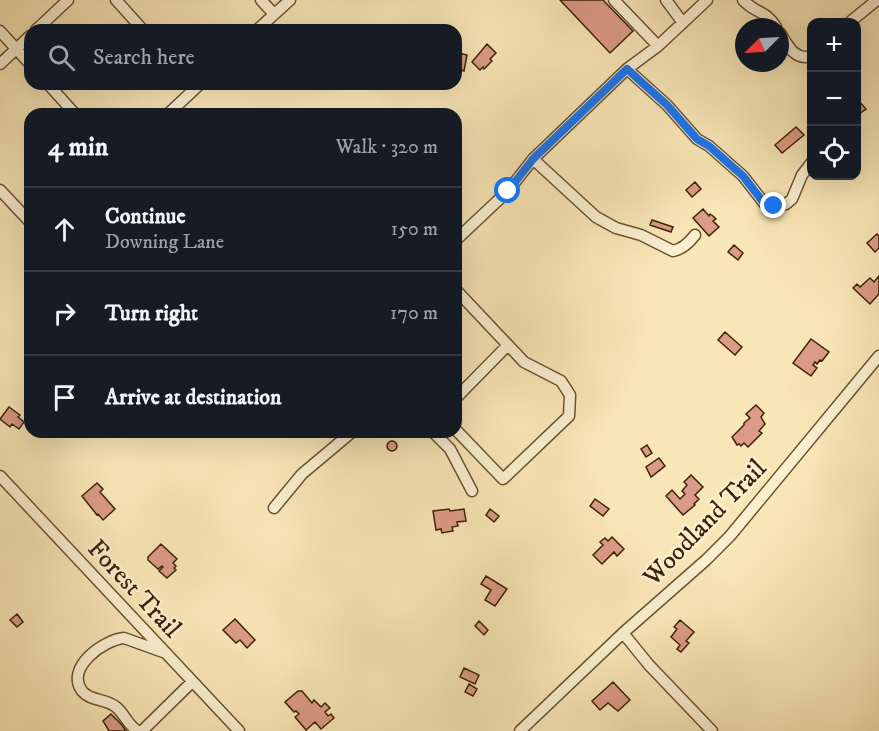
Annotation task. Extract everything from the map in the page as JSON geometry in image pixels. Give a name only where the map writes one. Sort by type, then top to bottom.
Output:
[{"type":"street","points":[[42,24],[68,0]]},
{"type":"street","points":[[116,0],[138,24]]},
{"type":"street","points":[[261,0],[274,14]]},
{"type":"street","points":[[263,24],[290,0]]},
{"type":"street","points":[[614,0],[658,46]]},
{"type":"street","points":[[462,234],[508,191],[533,159],[627,69],[658,46],[707,0]]},
{"type":"street","points":[[743,0],[749,7],[772,18]]},
{"type":"street","points":[[855,18],[876,0]]},
{"type":"street","points":[[670,1],[683,22]]},
{"type":"street","points":[[0,31],[24,58]]},
{"type":"street","points":[[0,64],[24,42]]},
{"type":"street","points":[[789,46],[795,54],[807,56]]},
{"type":"street","points":[[627,69],[667,105],[697,139],[709,146],[743,176],[764,203],[774,206],[786,204],[792,199],[807,168]]},
{"type":"street","points":[[53,90],[70,108]]},
{"type":"street","points":[[174,108],[192,90]]},
{"type":"street","points":[[533,159],[596,218],[606,223],[642,235],[673,251],[689,243],[695,235]]},
{"type":"street","points":[[0,190],[24,216]]},
{"type":"street","points":[[462,296],[524,362],[561,381],[570,395],[569,416],[503,479],[462,436]]},
{"type":"street","points":[[462,392],[508,345]]},
{"type":"street","name":"Woodland Trail","points":[[520,731],[730,536],[879,356]]},
{"type":"street","points":[[274,508],[302,474],[345,438]]},
{"type":"street","points":[[440,438],[450,449],[472,491]]},
{"type":"street","name":"Forest Trail","points":[[0,476],[238,731]]},
{"type":"street","points":[[623,633],[712,731]]},
{"type":"street","points":[[164,652],[124,638],[118,639],[88,657],[78,676],[78,683],[85,694],[116,707],[130,726],[140,731],[192,682]]},
{"type":"building","points":[[560,0],[603,0],[633,31],[610,53]]},
{"type":"building","points":[[487,44],[496,53],[490,59],[492,61],[480,70],[472,62]]},
{"type":"building","points":[[462,54],[467,55],[464,71],[462,70]]},
{"type":"building","points":[[861,103],[866,109],[861,113]]},
{"type":"building","points":[[796,127],[804,135],[782,153],[775,145]]},
{"type":"building","points":[[695,182],[701,189],[692,197],[686,190]]},
{"type":"building","points":[[703,209],[709,216],[710,214],[716,219],[713,221],[719,227],[709,236],[693,218]]},
{"type":"building","points":[[652,220],[673,227],[671,232],[650,225]]},
{"type":"building","points":[[877,234],[879,248],[875,252],[867,243]]},
{"type":"building","points":[[734,245],[743,253],[738,260],[728,252]]},
{"type":"building","points":[[879,276],[879,294],[870,304],[853,288],[857,284],[860,287],[870,278],[874,282]]},
{"type":"building","points":[[725,332],[742,347],[735,355],[718,340]]},
{"type":"building","points":[[811,339],[829,352],[822,361],[820,360],[817,364],[815,362],[813,365],[817,368],[811,376],[793,363]]},
{"type":"building","points":[[756,405],[764,413],[761,417],[765,424],[759,431],[762,433],[748,447],[744,443],[741,446],[737,445],[732,437],[750,418],[746,414]]},
{"type":"building","points":[[9,407],[20,415],[18,417],[24,422],[19,429],[12,424],[10,427],[0,419]]},
{"type":"building","points":[[392,441],[396,442],[396,450],[392,451],[388,450],[387,446],[388,442]]},
{"type":"building","points":[[647,445],[652,453],[646,457],[641,449]]},
{"type":"building","points":[[659,458],[665,466],[651,477],[646,467]]},
{"type":"building","points":[[691,475],[703,487],[695,495],[699,499],[695,505],[683,515],[666,496],[672,490],[680,499],[685,494],[682,491],[687,485],[684,482]]},
{"type":"building","points":[[97,483],[103,489],[100,492],[115,509],[103,520],[82,496]]},
{"type":"building","points":[[595,499],[609,509],[603,516],[590,506]]},
{"type":"building","points":[[449,509],[450,511],[464,509],[466,521],[457,522],[458,526],[452,527],[453,531],[442,533],[441,529],[436,530],[433,511]]},
{"type":"building","points":[[490,509],[499,516],[494,522],[486,515]]},
{"type":"building","points":[[612,537],[624,549],[617,556],[614,552],[602,564],[593,555],[603,545],[600,542],[605,538],[608,541]]},
{"type":"building","points":[[161,544],[177,559],[173,563],[176,570],[167,578],[159,571],[162,566],[158,569],[148,560],[148,557]]},
{"type":"building","points":[[486,576],[507,589],[495,606],[485,600],[491,590],[481,584]]},
{"type":"building","points":[[17,614],[23,622],[17,627],[10,620]]},
{"type":"building","points":[[235,619],[255,640],[247,648],[240,640],[236,643],[223,630]]},
{"type":"building","points":[[680,620],[694,632],[686,641],[689,643],[681,652],[677,649],[680,645],[671,637],[677,629],[674,627]]},
{"type":"building","points":[[479,621],[488,630],[484,635],[475,626]]},
{"type":"building","points":[[464,668],[479,675],[475,684],[460,677]]},
{"type":"building","points":[[613,682],[630,700],[618,711],[608,703],[600,710],[592,701]]},
{"type":"building","points":[[469,684],[477,689],[473,696],[465,692]]},
{"type":"building","points":[[298,691],[302,691],[312,703],[314,700],[321,707],[325,703],[330,708],[325,712],[334,718],[321,729],[315,722],[306,730],[295,717],[299,714],[285,702]]},
{"type":"building","points":[[111,714],[126,731],[109,731],[103,721]]},
{"type":"route","points":[[508,191],[533,159],[627,69],[667,105],[697,139],[709,146],[743,176],[764,203],[774,206]]}]
